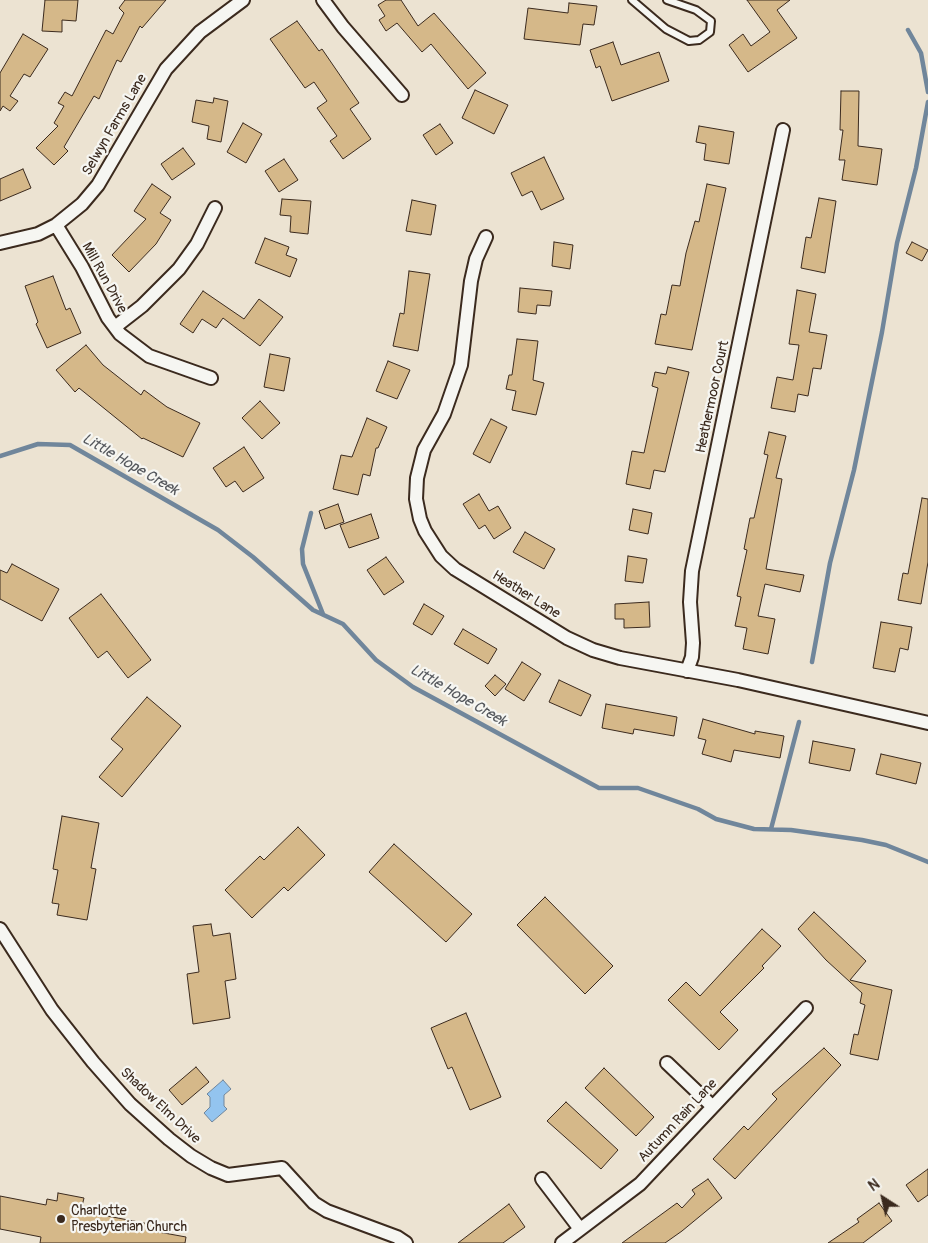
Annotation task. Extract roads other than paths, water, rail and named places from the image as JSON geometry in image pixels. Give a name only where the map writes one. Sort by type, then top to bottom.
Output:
[{"type":"street","name":"Selwyn Farms Lane","points":[[0,243],[38,234],[56,225],[82,204],[98,185],[166,69],[200,32],[243,0]]},
{"type":"street","points":[[323,0],[343,27],[402,95]]},
{"type":"street","name":"Heathermoor Court","points":[[687,671],[694,643],[690,602],[692,571],[783,130]]},
{"type":"street","points":[[115,327],[142,306],[179,269],[197,244],[215,208]]},
{"type":"street","name":"Mill Run Drive","points":[[56,225],[115,327],[135,347],[149,356],[211,378]]},
{"type":"street","name":"Heather Lane","points":[[486,238],[476,259],[471,280],[461,366],[444,414],[424,450],[417,478],[416,499],[425,531],[441,556],[456,570],[567,638],[592,650],[620,658],[928,723]]},
{"type":"street","name":"Shadow Elm Drive","points":[[0,929],[52,1010],[93,1062],[130,1104],[184,1151],[211,1168],[228,1174],[282,1168],[314,1203],[327,1211],[372,1227],[406,1243]]},
{"type":"street","name":"Autumn Rain Lane","points":[[562,1243],[640,1184],[674,1151],[712,1106],[806,1008]]},
{"type":"street","points":[[667,1063],[712,1106]]},
{"type":"street","points":[[542,1179],[580,1229]]},
{"type":"lane","points":[[632,0],[666,29],[689,41],[699,40],[710,32],[711,21],[696,10],[667,0]]},
{"type":"water","points":[[223,1080],[231,1089],[224,1095],[224,1106],[227,1109],[212,1122],[204,1113],[210,1107],[210,1097],[207,1094]]},
{"type":"waterway","points":[[908,30],[921,53],[928,92]]},
{"type":"waterway","points":[[812,662],[830,563],[854,470],[882,332],[897,243],[916,168],[928,102]]},
{"type":"waterway","name":"Little Hope Creek","points":[[0,456],[38,444],[70,445],[218,530],[253,557],[313,610],[343,624],[376,660],[413,687],[599,788],[638,788],[698,809],[716,819],[754,829],[791,830],[862,840],[886,845],[928,862]]},
{"type":"waterway","points":[[311,513],[302,549],[303,564],[323,614]]},
{"type":"waterway","points":[[771,829],[799,722]]},
{"type":"place","name":"Charlotte Presbyterian Church","points":[[61,1219]]}]
